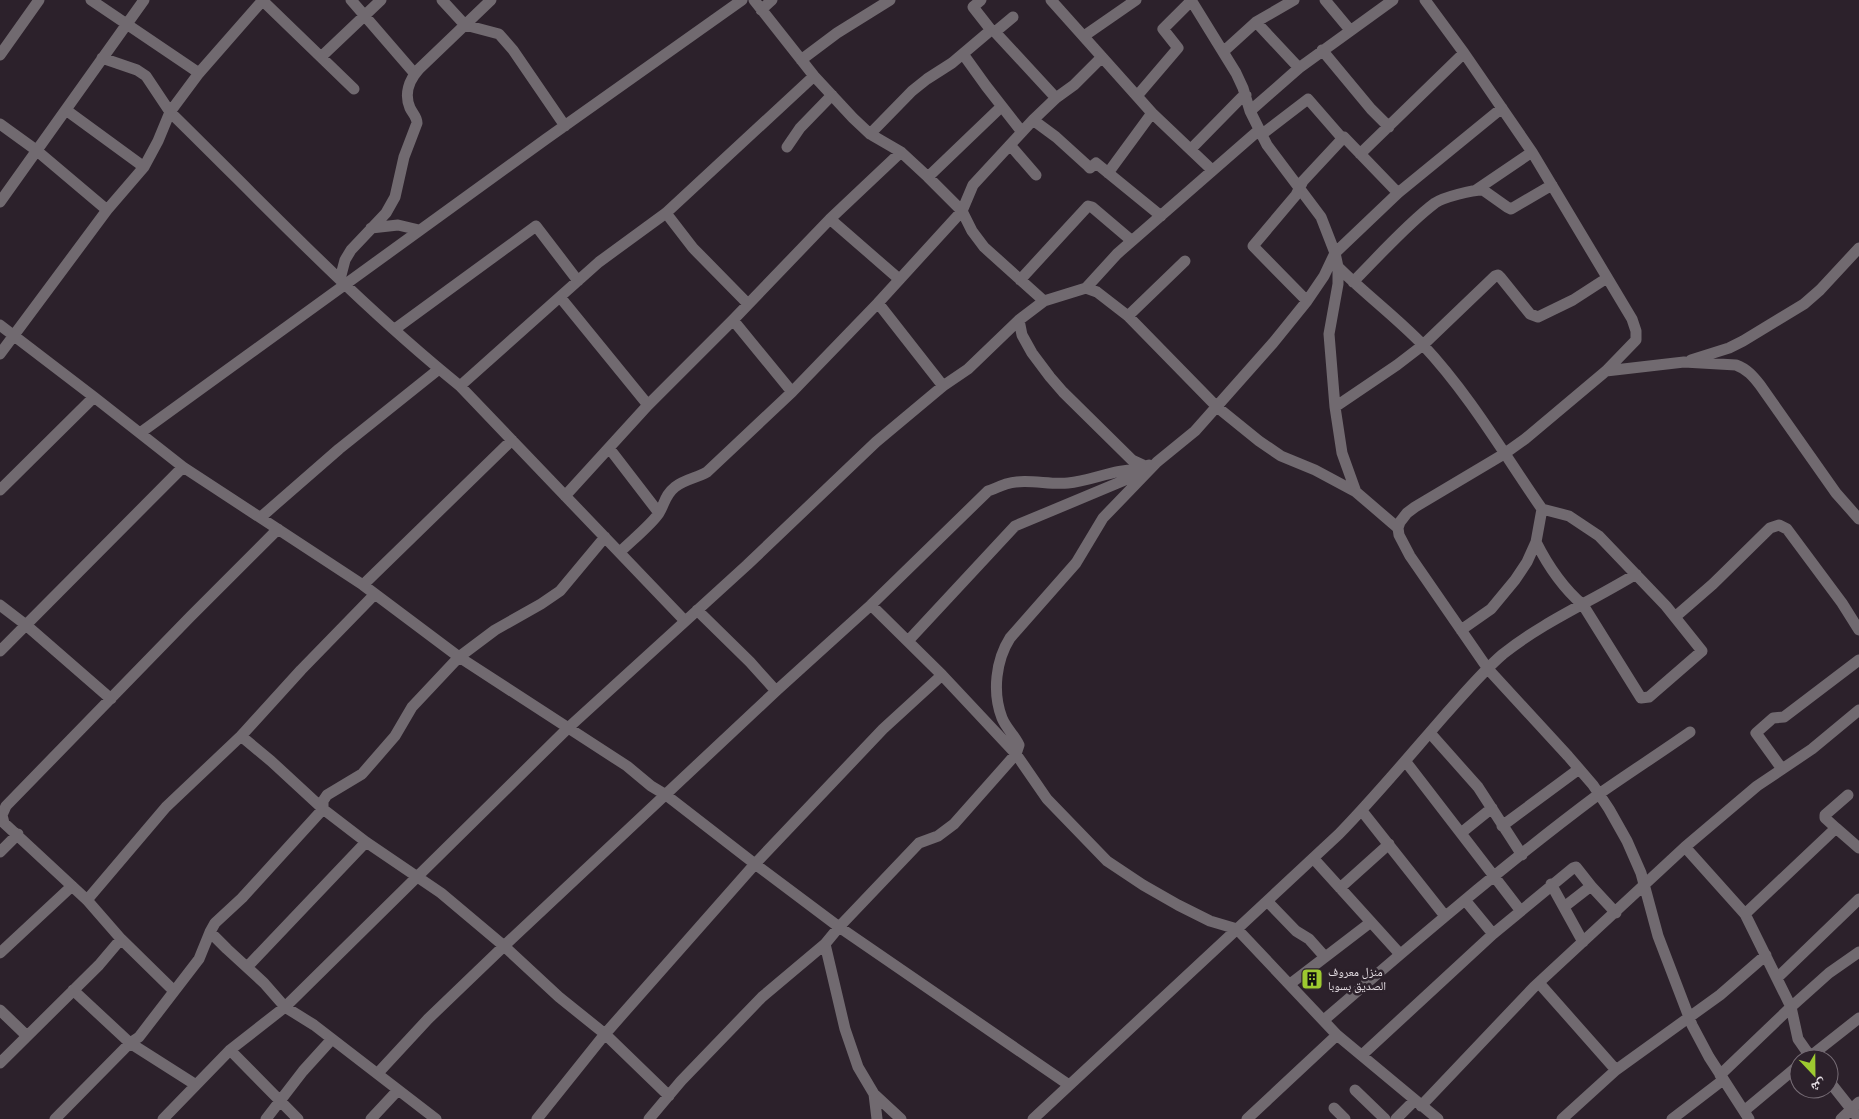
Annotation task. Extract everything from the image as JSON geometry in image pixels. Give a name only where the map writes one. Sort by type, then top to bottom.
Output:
[{"type":"street","points":[[0,54],[39,0]]},
{"type":"street","points":[[91,0],[199,73]]},
{"type":"street","points":[[0,202],[144,0]]},
{"type":"street","points":[[0,354],[107,210],[144,167],[170,112],[199,73],[263,0],[354,89]]},
{"type":"street","points":[[351,0],[415,74]]},
{"type":"street","points":[[321,57],[381,0]]},
{"type":"street","points":[[442,0],[465,25],[498,34],[513,50],[565,126]]},
{"type":"street","points":[[343,282],[345,260],[350,250],[386,213],[395,197],[404,156],[417,124],[417,119],[410,108],[407,91],[415,74],[491,0]]},
{"type":"street","points":[[140,433],[343,282],[742,0]]},
{"type":"street","points":[[754,0],[832,96],[870,134],[901,152],[928,177],[962,211],[984,247],[1044,301]]},
{"type":"street","points":[[761,10],[772,0]]},
{"type":"street","points":[[801,60],[837,33],[890,0]]},
{"type":"street","points":[[981,0],[973,7],[1056,98]]},
{"type":"street","points":[[1051,0],[1152,113],[1212,170]]},
{"type":"street","points":[[1084,36],[1136,0]]},
{"type":"street","points":[[1137,96],[1178,48],[1163,30],[1191,0],[1236,73],[1260,133],[1321,217],[1335,253],[1338,267],[1338,284],[1329,334],[1335,407],[1342,453],[1356,492]]},
{"type":"street","points":[[1223,52],[1256,22],[1294,0]]},
{"type":"street","points":[[1325,0],[1350,30]]},
{"type":"street","points":[[1250,111],[1322,50],[1393,0]]},
{"type":"street","points":[[1425,0],[1532,152],[1632,319],[1637,336],[1634,343],[1606,370],[1531,434],[1504,454],[1423,501],[1407,513],[1398,528],[1399,535],[1406,549],[1488,669],[1579,769],[1599,794],[1627,841],[1646,884],[1658,936],[1689,1018],[1721,1077],[1746,1115],[1789,1074]]},
{"type":"street","points":[[870,134],[912,91],[1013,17]]},
{"type":"street","points":[[1256,22],[1299,68]]},
{"type":"street","points":[[1322,50],[1371,109],[1389,127]]},
{"type":"street","points":[[1360,154],[1464,53]]},
{"type":"street","points":[[963,54],[1022,132]]},
{"type":"street","points":[[620,552],[659,513],[665,498],[677,485],[707,472],[792,392],[878,303],[962,211],[972,185],[1033,120],[1056,98],[1074,85],[1102,57]]},
{"type":"street","points":[[102,58],[137,70],[146,76],[170,112],[343,282],[460,386],[685,621]]},
{"type":"street","points":[[460,386],[599,262],[666,213],[814,76]]},
{"type":"street","points":[[1191,149],[1246,95]]},
{"type":"street","points":[[787,147],[800,128],[832,96]]},
{"type":"street","points":[[163,1119],[230,1050],[285,1007],[568,728],[698,610],[876,442],[943,386],[968,369],[1019,320],[1044,301],[1086,288],[1117,254],[1212,170],[1260,133],[1308,99],[1342,138],[1346,138],[1398,193]]},
{"type":"street","points":[[928,177],[1002,106]]},
{"type":"street","points":[[648,1119],[762,997],[826,944],[839,927],[919,843],[938,836],[954,824],[1016,754],[1019,745],[1002,718],[996,689],[997,674],[1004,648],[1010,638],[1076,562],[1103,518],[1157,462],[1182,444],[1273,343],[1307,301],[1324,276],[1335,253],[1398,193],[1502,108]]},
{"type":"street","points":[[66,110],[144,167]]},
{"type":"street","points":[[1108,173],[1152,113]]},
{"type":"street","points":[[1033,120],[1090,168],[1096,163],[1161,216]]},
{"type":"street","points":[[0,124],[36,150],[107,210]]},
{"type":"street","points":[[1307,301],[1253,246],[1342,138]]},
{"type":"street","points":[[1010,145],[1036,175]]},
{"type":"street","points":[[565,496],[648,405],[830,219],[901,152]]},
{"type":"street","points":[[1354,282],[1435,203],[1476,190],[1532,152]]},
{"type":"street","points":[[1476,190],[1488,192],[1506,208],[1511,209],[1552,185]]},
{"type":"street","points":[[1020,280],[1088,206],[1092,207],[1132,241]]},
{"type":"street","points":[[666,213],[694,248],[748,304]]},
{"type":"street","points":[[830,219],[899,279]]},
{"type":"street","points":[[371,228],[398,225],[419,230]]},
{"type":"street","points":[[395,329],[536,226],[578,281]]},
{"type":"street","points":[[1684,362],[1729,348],[1804,304],[1820,290],[1859,248]]},
{"type":"street","points":[[1128,316],[1185,261]]},
{"type":"street","points":[[1338,267],[1423,345],[1465,396],[1542,509],[1569,516],[1599,536],[1675,617],[1702,651],[1652,696],[1646,699],[1641,698],[1583,605],[1573,596],[1553,571],[1536,542]]},
{"type":"street","points":[[1335,407],[1423,345],[1495,276],[1498,275],[1501,278],[1530,314],[1538,317],[1573,300],[1607,278]]},
{"type":"street","points":[[1086,288],[1107,298],[1128,316],[1217,407],[1258,441],[1281,456],[1315,470],[1356,492],[1398,528]]},
{"type":"street","points":[[560,297],[648,405]]},
{"type":"street","points":[[878,303],[943,386]]},
{"type":"street","points":[[733,320],[792,392]]},
{"type":"street","points":[[1019,320],[1022,336],[1032,353],[1063,392],[1142,468]]},
{"type":"street","points":[[0,325],[183,467],[363,585],[459,657],[619,761],[839,927],[1069,1085]]},
{"type":"street","points":[[1606,370],[1684,362],[1736,365],[1750,373],[1836,493],[1859,519]]},
{"type":"street","points":[[261,517],[339,449],[439,369]]},
{"type":"street","points":[[0,490],[94,397]]},
{"type":"street","points":[[363,585],[512,440]]},
{"type":"street","points":[[608,448],[659,513]]},
{"type":"street","points":[[908,641],[1015,526],[1125,480],[1142,468],[1157,462]]},
{"type":"street","points":[[0,651],[183,467]]},
{"type":"street","points":[[378,1074],[428,1019],[504,946],[776,691],[871,605],[988,491],[1007,483],[1067,483],[1127,469],[1142,468]]},
{"type":"street","points":[[1461,630],[1491,609],[1504,595],[1527,562],[1536,542],[1542,509]]},
{"type":"street","points":[[1675,617],[1713,584],[1770,528],[1779,525],[1787,529],[1842,602],[1859,630]]},
{"type":"street","points":[[174,991],[121,939],[87,900],[4,822],[2,815],[6,806],[190,616],[278,529]]},
{"type":"street","points":[[55,1119],[130,1043],[139,1037],[199,958],[215,923],[242,898],[323,809],[323,801],[327,795],[362,774],[396,736],[412,707],[459,657],[495,630],[560,591],[605,537]]},
{"type":"street","points":[[1033,1119],[1268,902],[1362,811],[1501,656],[1541,627],[1636,574]]},
{"type":"street","points":[[87,900],[166,807],[241,736],[374,594]]},
{"type":"street","points":[[0,605],[26,625],[111,699]]},
{"type":"street","points":[[871,605],[942,675],[1016,754],[1047,799],[1107,861],[1178,905],[1210,921],[1237,929],[1337,1035],[1438,1119]]},
{"type":"street","points":[[698,610],[776,691]]},
{"type":"street","points":[[1782,769],[1756,733],[1774,718],[1784,716],[1859,660]]},
{"type":"street","points":[[537,1119],[605,1034],[755,864],[883,729],[942,675]]},
{"type":"street","points":[[1396,1119],[1418,1103],[1539,983],[1685,847],[1757,786],[1812,749],[1859,710]]},
{"type":"street","points":[[1324,1020],[1399,954],[1494,876],[1599,794],[1690,732]]},
{"type":"street","points":[[1430,733],[1478,787],[1522,855]]},
{"type":"street","points":[[241,736],[323,809],[366,842],[441,893],[504,946],[554,992],[605,1034],[668,1096]]},
{"type":"street","points":[[1406,762],[1520,910]]},
{"type":"street","points":[[1502,826],[1579,769]]},
{"type":"street","points":[[1848,795],[1825,815],[1825,818],[1859,848]]},
{"type":"street","points":[[1462,833],[1492,808]]},
{"type":"street","points":[[1362,811],[1445,916]]},
{"type":"street","points":[[1745,914],[1836,828]]},
{"type":"street","points":[[0,852],[18,834]]},
{"type":"street","points":[[248,966],[366,842]]},
{"type":"street","points":[[1340,888],[1389,844]]},
{"type":"street","points":[[1685,847],[1745,914],[1791,1007],[1798,1039],[1804,1049]]},
{"type":"street","points":[[1313,858],[1399,954]]},
{"type":"street","points":[[1362,1055],[1520,910],[1574,867],[1616,913]]},
{"type":"street","points":[[1551,884],[1583,942]]},
{"type":"street","points":[[0,953],[72,886]]},
{"type":"street","points":[[1564,907],[1591,886]]},
{"type":"street","points":[[1777,978],[1859,899]]},
{"type":"street","points":[[1465,900],[1493,934]]},
{"type":"street","points":[[1268,902],[1296,931],[1309,939],[1325,957]]},
{"type":"street","points":[[1290,984],[1371,922]]},
{"type":"street","points":[[210,932],[248,966],[285,1007],[300,1015],[436,1119]]},
{"type":"street","points":[[0,1063],[99,965],[121,939]]},
{"type":"street","points":[[826,944],[848,1037],[858,1067],[874,1094],[901,1119]]},
{"type":"street","points":[[1672,1119],[1721,1077],[1791,1007],[1840,963],[1859,952]]},
{"type":"street","points":[[1562,1119],[1616,1070],[1689,1018],[1766,955]]},
{"type":"street","points":[[1539,983],[1616,1070]]},
{"type":"street","points":[[73,990],[130,1043],[196,1085]]},
{"type":"street","points":[[0,1010],[27,1036]]},
{"type":"street","points":[[1821,1049],[1859,1018]]},
{"type":"street","points":[[1247,1119],[1337,1035]]},
{"type":"street","points":[[266,1119],[303,1071],[332,1039]]},
{"type":"street","points":[[230,1050],[298,1119]]},
{"type":"street","points":[[371,1119],[398,1090]]},
{"type":"street","points":[[1355,1090],[1384,1119]]},
{"type":"street","points":[[1839,1091],[1856,1110],[1841,1119]]},
{"type":"street","points":[[874,1094],[877,1119]]},
{"type":"street","points":[[1334,1108],[1345,1119]]},
{"type":"place","name":"منزل معروف الصديق بسوبا","points":[[1312,979]]}]
